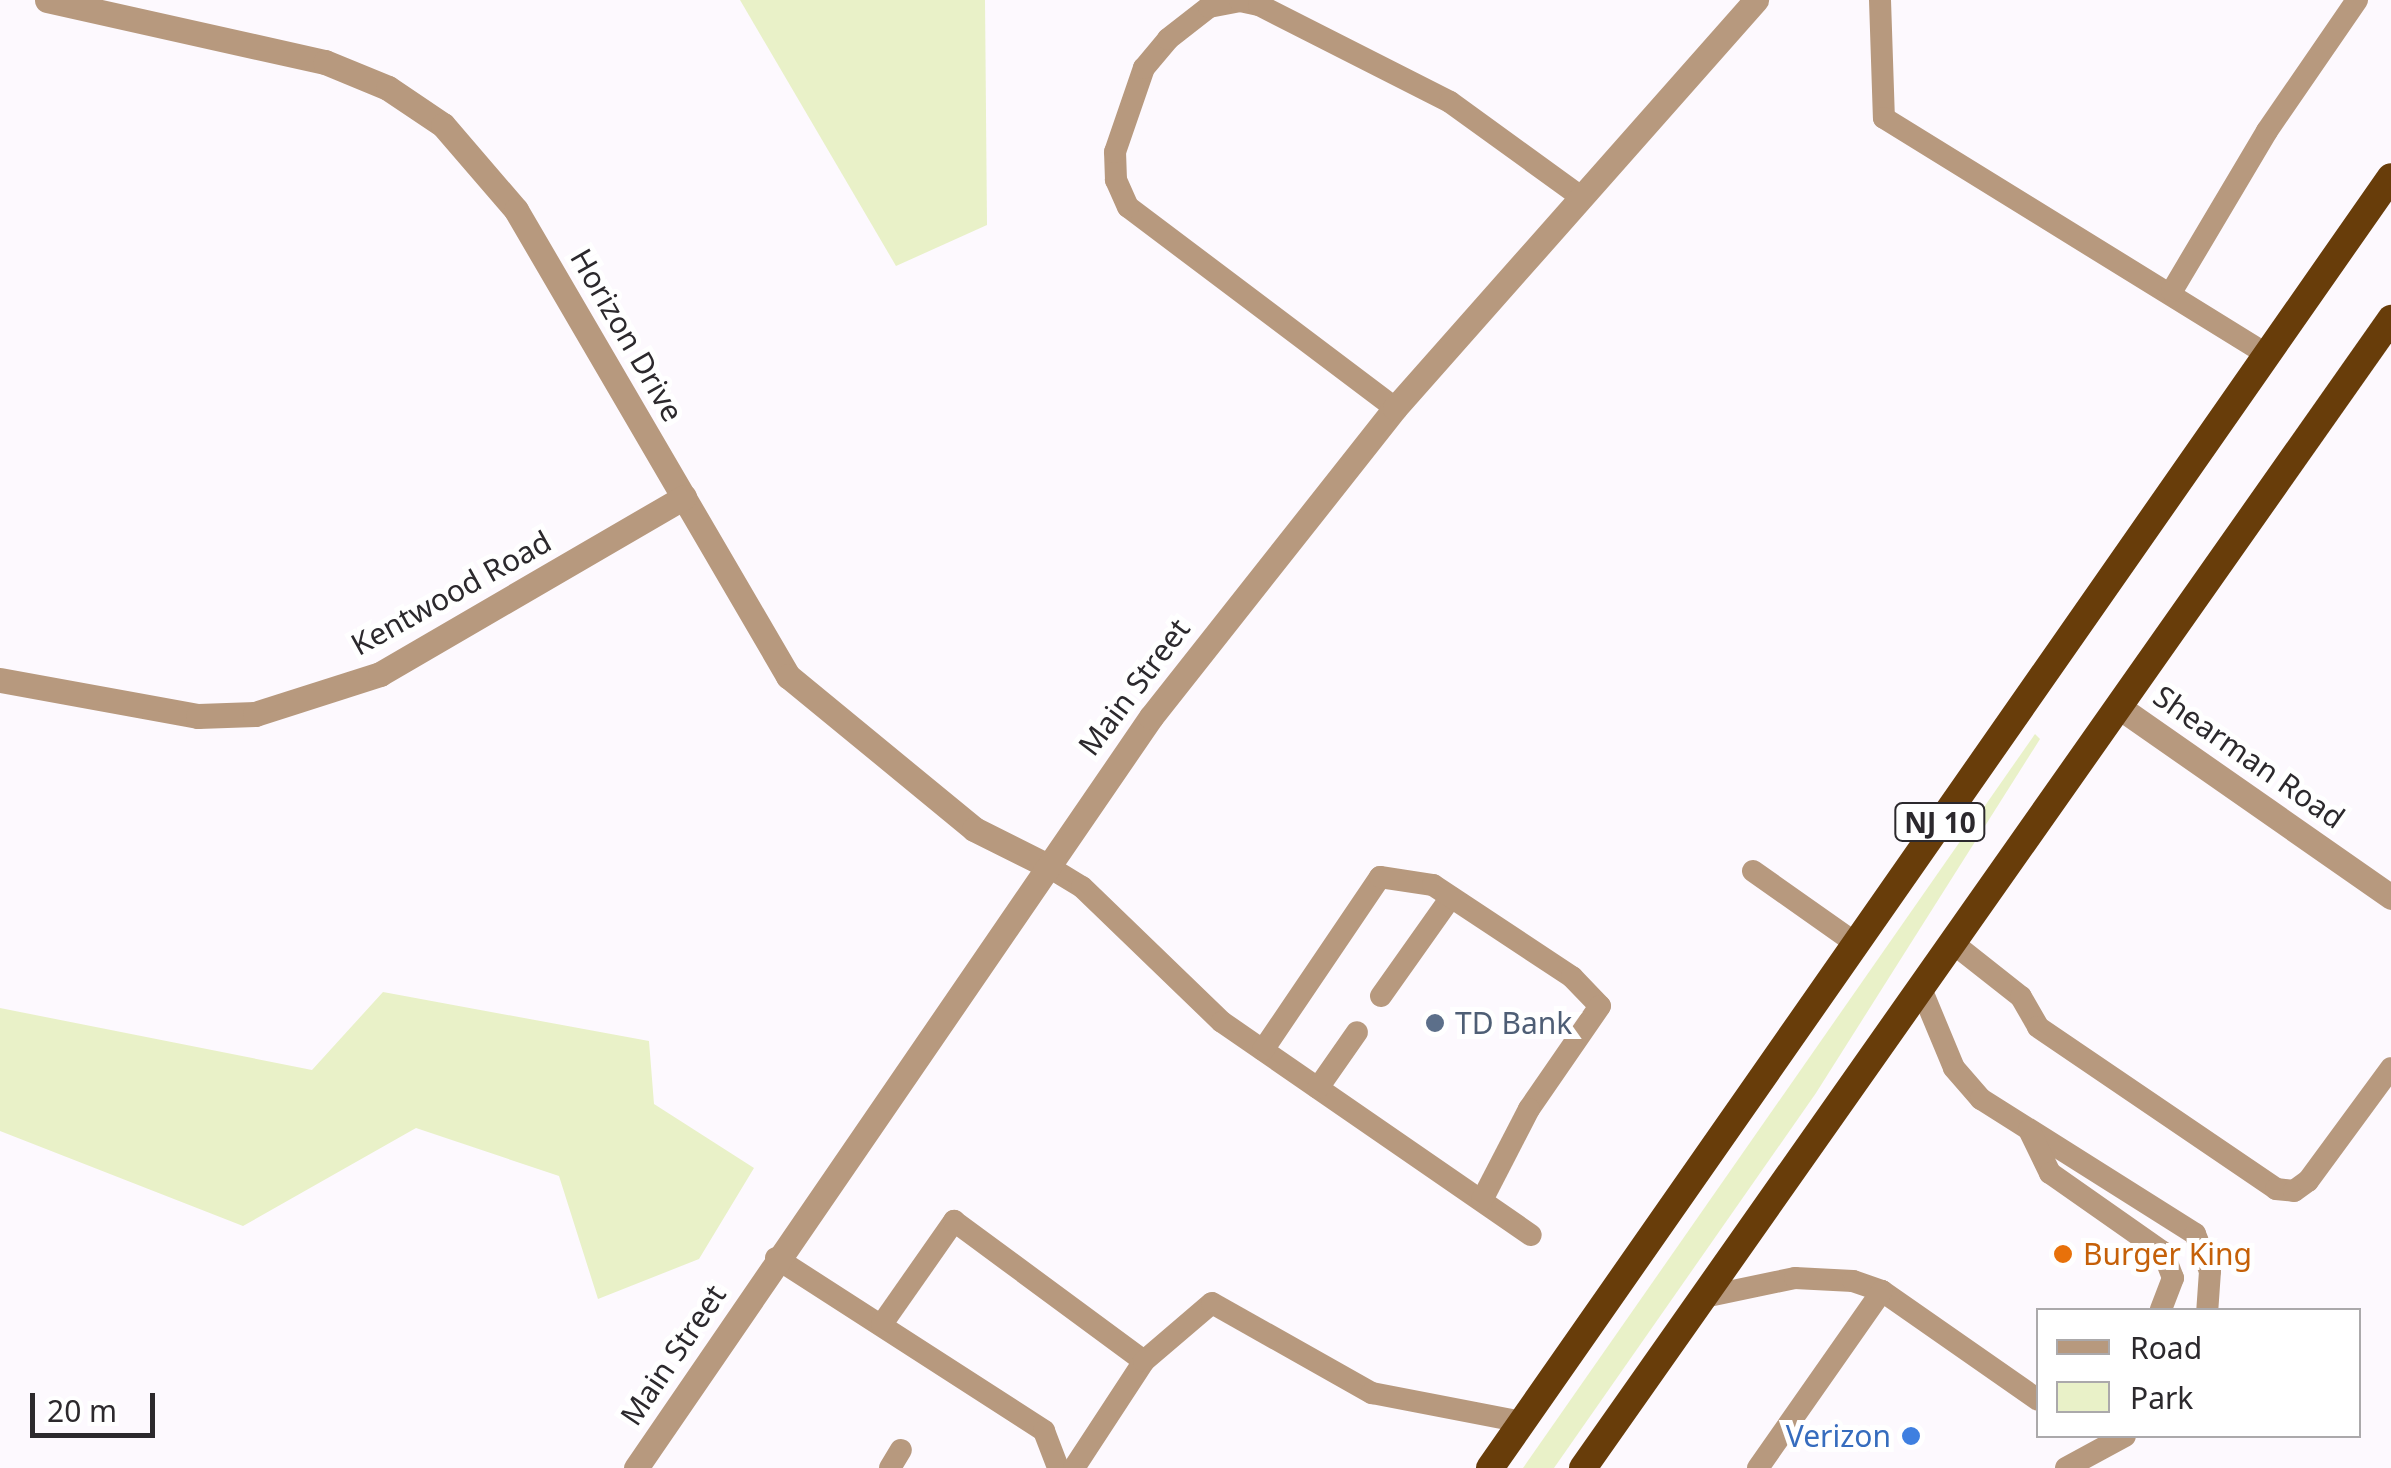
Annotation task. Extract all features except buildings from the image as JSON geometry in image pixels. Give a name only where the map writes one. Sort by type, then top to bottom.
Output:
[{"type":"highway","name":"NJ 10","points":[[1490,1468],[2391,177]]},
{"type":"highway","name":"NJ 10","points":[[1584,1468],[2391,319]]},
{"type":"street","name":"Horizon Drive","points":[[47,0],[326,62],[388,88],[443,125],[516,210],[788,676],[974,829],[1044,864]]},
{"type":"street","name":"Main Street","points":[[636,1468],[1044,864],[1211,638],[1395,408],[1756,0]]},
{"type":"street","name":"Kentwood Road","points":[[0,680],[182,714],[255,714],[380,674],[684,497]]},
{"type":"street","name":"Shearman Road","points":[[2119,706],[2391,896]]},
{"type":"lane","points":[[2172,290],[2268,131],[2357,0]]},
{"type":"lane","points":[[1395,408],[1128,207],[1116,180],[1115,152],[1144,68],[1168,39],[1209,7],[1240,1],[1259,5],[1450,102],[1580,196]]},
{"type":"lane","points":[[1882,1],[1884,118],[2172,290],[2268,355]]},
{"type":"lane","points":[[1044,864],[1082,887],[1222,1022],[1531,1235]]},
{"type":"lane","points":[[1753,871],[1855,944]]},
{"type":"lane","points":[[1264,1050],[1380,877],[1433,885],[1572,976],[1600,1006],[1529,1110],[1482,1200]]},
{"type":"lane","points":[[1381,996],[1451,897]]},
{"type":"lane","points":[[1954,944],[2021,997],[2038,1027],[2276,1189],[2294,1191],[2391,1068]]},
{"type":"lane","points":[[1922,991],[1954,1068],[1980,1099],[2195,1234],[2210,1271],[2207,1308]]},
{"type":"lane","points":[[1318,1088],[1357,1032]]},
{"type":"lane","points":[[2029,1130],[2050,1173],[2163,1252],[2174,1278],[2162,1308]]},
{"type":"lane","points":[[882,1324],[954,1220],[1144,1361]]},
{"type":"lane","points":[[776,1258],[1044,1430],[1058,1468]]},
{"type":"lane","points":[[1704,1297],[1796,1278],[1853,1281],[1882,1292],[2036,1399]]},
{"type":"lane","points":[[1758,1468],[1882,1292]]},
{"type":"lane","points":[[1074,1468],[1144,1361],[1212,1304],[1372,1393],[1522,1422]]},
{"type":"lane","points":[[2088,1438],[2105,1452]]},
{"type":"lane","points":[[2066,1468],[2105,1452],[2122,1438]]},
{"type":"green space","points":[[740,0],[985,0],[987,225],[896,266]]},
{"type":"green space","points":[[2035,734],[2040,739],[1816,1093],[1554,1468],[1523,1468]]},
{"type":"green space","points":[[383,992],[649,1041],[654,1104],[754,1168],[699,1259],[598,1299],[559,1176],[416,1128],[243,1226],[0,1131],[0,1008],[312,1070]]},
{"type":"place","name":"TD Bank","points":[[1435,1023]]},
{"type":"place","name":"Burger King","points":[[2063,1254]]},
{"type":"place","name":"Verizon","points":[[1911,1436]]}]
